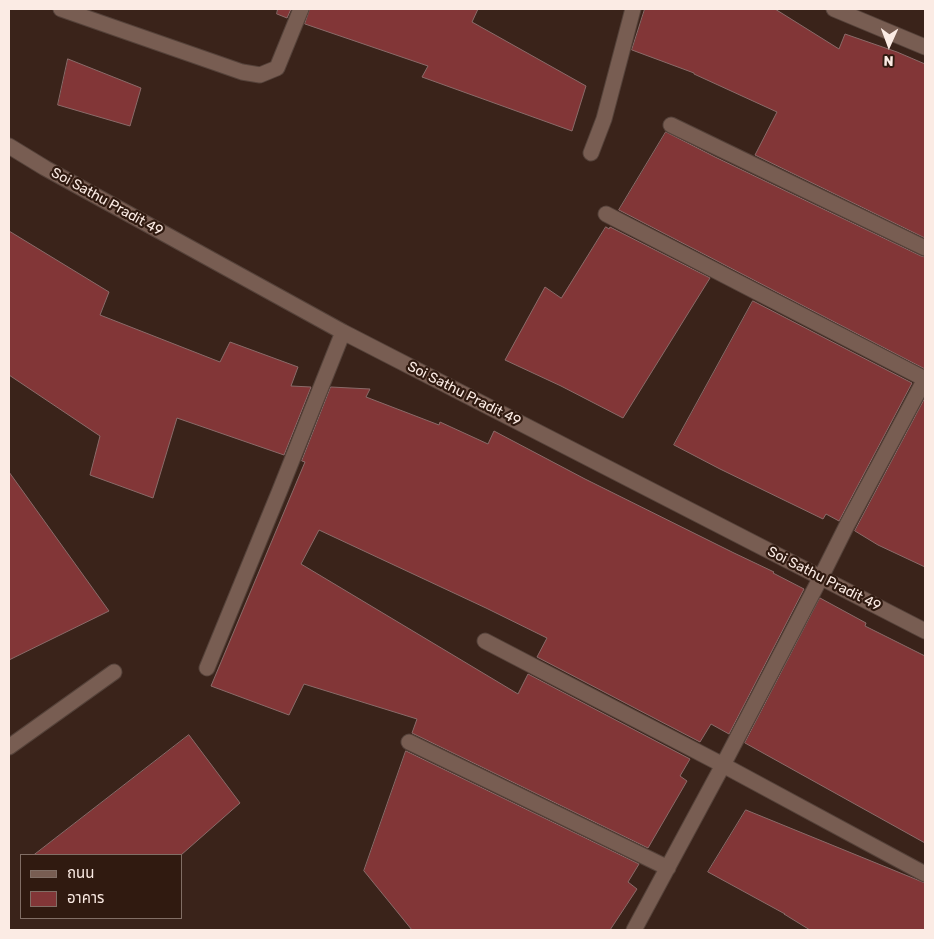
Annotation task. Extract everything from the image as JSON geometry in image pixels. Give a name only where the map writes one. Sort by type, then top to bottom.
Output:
[{"type":"street","points":[[60,9],[242,72],[260,75],[276,68],[301,9]]},
{"type":"street","points":[[591,153],[604,119],[633,9]]},
{"type":"street","points":[[834,9],[925,47]]},
{"type":"street","points":[[671,125],[925,248]]},
{"type":"street","name":"Soi Sathu Pradit 49","points":[[9,146],[44,168],[343,332],[925,631]]},
{"type":"street","points":[[606,214],[925,379],[851,517],[723,765],[634,930]]},
{"type":"street","points":[[207,668],[343,332]]},
{"type":"street","points":[[485,641],[723,765],[925,874]]},
{"type":"street","points":[[9,747],[114,672]]},
{"type":"street","points":[[409,742],[668,868]]},
{"type":"building","points":[[278,9],[291,9],[287,18],[277,14]]},
{"type":"building","points":[[310,9],[478,9],[472,22],[586,86],[572,131],[422,77],[428,66],[305,24]]},
{"type":"building","points":[[645,9],[775,9],[839,49],[845,34],[925,64],[925,238],[755,155],[777,112],[694,73],[632,50]]},
{"type":"building","points":[[68,59],[141,88],[130,126],[58,105]]},
{"type":"building","points":[[666,132],[925,257],[925,369],[619,210]]},
{"type":"building","points":[[606,227],[609,229],[610,227],[710,278],[623,418],[505,360],[545,287],[561,298]]},
{"type":"building","points":[[9,231],[109,292],[100,315],[220,362],[230,342],[298,367],[291,386],[311,387],[284,455],[177,418],[153,498],[90,475],[100,436],[9,375]]},
{"type":"building","points":[[753,301],[912,383],[839,521],[826,514],[823,519],[674,445]]},
{"type":"building","points":[[331,387],[370,389],[366,397],[439,425],[440,422],[488,444],[494,431],[585,479],[774,572],[804,589],[729,734],[711,724],[700,742],[537,657],[547,638],[319,530],[301,564],[518,694],[528,674],[690,759],[680,776],[687,781],[648,848],[412,733],[417,719],[304,684],[289,715],[211,686],[305,462],[302,461]]},
{"type":"building","points":[[925,398],[925,567],[878,545],[855,531]]},
{"type":"building","points":[[9,472],[109,611],[9,660]]},
{"type":"building","points":[[820,598],[866,623],[865,626],[925,656],[925,843],[745,743]]},
{"type":"building","points":[[189,735],[240,803],[182,854],[35,854]]},
{"type":"building","points":[[406,751],[639,864],[628,882],[637,889],[610,930],[412,930],[364,871]]},
{"type":"building","points":[[746,810],[925,883],[925,930],[810,930],[785,914],[708,872]]}]
